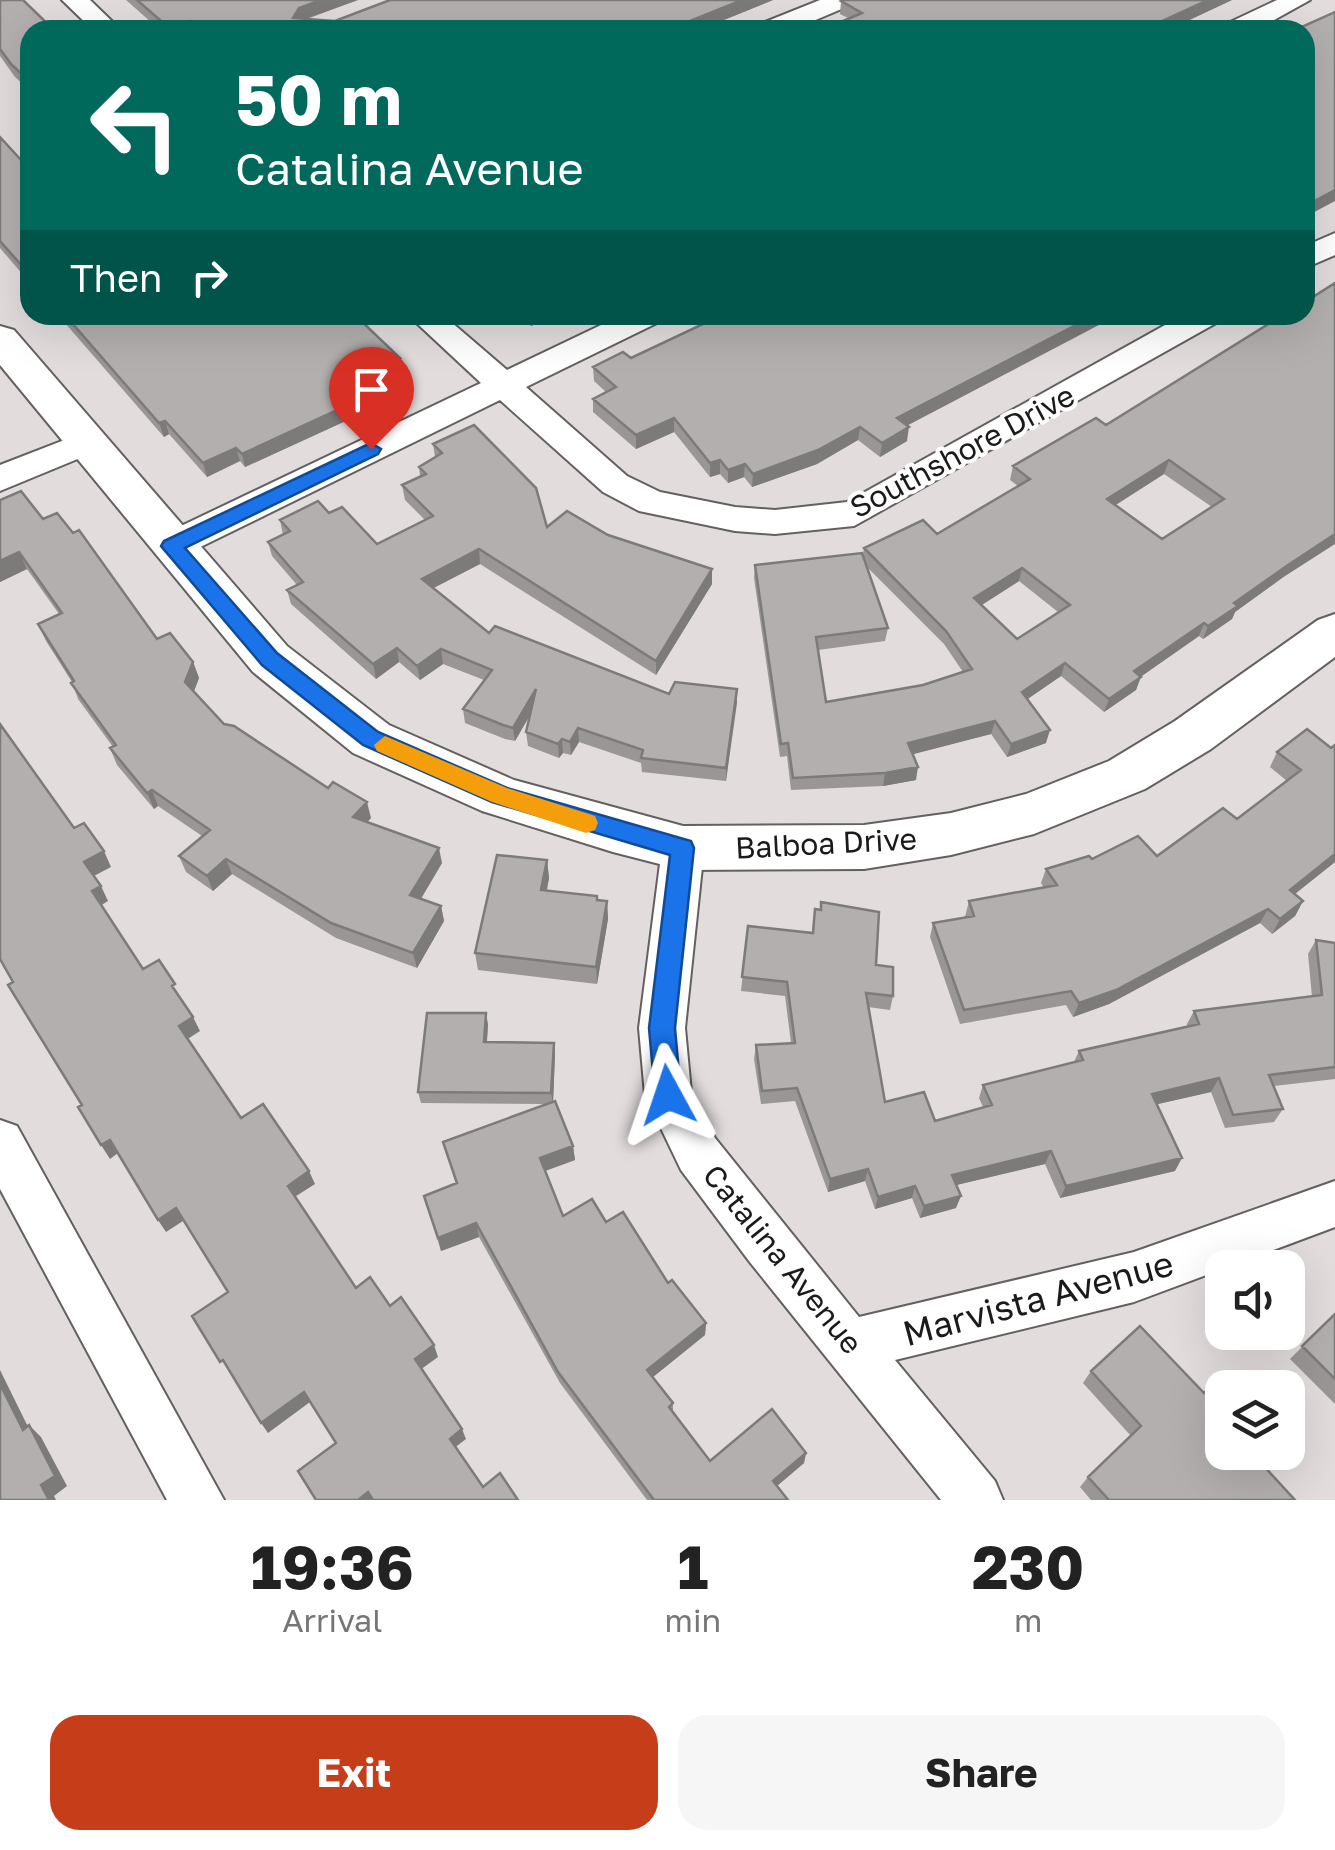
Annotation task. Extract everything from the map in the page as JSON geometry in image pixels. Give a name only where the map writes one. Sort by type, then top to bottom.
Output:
[{"type":"street","points":[[75,0],[97,20]]},
{"type":"street","points":[[794,20],[842,0]]},
{"type":"street","points":[[1256,20],[1297,0]]},
{"type":"street","name":"Southshore Drive","points":[[435,325],[600,472],[651,502],[735,519],[817,520],[854,514],[898,492],[1190,325]]},
{"type":"street","points":[[171,546],[627,325]]},
{"type":"street","points":[[0,338],[171,546],[270,659],[370,739],[500,796],[613,832],[682,848]]},
{"type":"street","points":[[0,479],[85,442]]},
{"type":"street","name":"Balboa Drive","points":[[682,848],[864,848],[951,834],[1034,813],[1127,775],[1329,646]]},
{"type":"street","name":"Catalina Avenue","points":[[682,848],[662,1028],[668,1095],[698,1154],[766,1244],[976,1500]]},
{"type":"street","points":[[0,1142],[197,1500]]},
{"type":"street","name":"Marvista Avenue","points":[[852,1345],[1134,1278],[1335,1204]]},
{"type":"building","points":[[0,0],[23,0],[44,20],[20,20],[20,73],[0,49]]},
{"type":"building","points":[[137,0],[321,0],[299,8],[293,18],[321,20],[160,20]]},
{"type":"building","points":[[390,0],[742,0],[693,20],[338,20]]},
{"type":"building","points":[[1208,0],[1165,20],[846,20],[862,13],[841,1]]},
{"type":"building","points":[[1335,12],[1335,190],[1315,201],[1315,21]]},
{"type":"building","points":[[0,137],[20,159],[20,264],[0,241]]},
{"type":"building","points":[[1335,283],[1335,534],[1234,603],[1238,606],[1208,626],[1204,623],[1134,671],[1141,677],[1109,699],[1065,663],[1022,692],[1050,730],[1011,744],[995,721],[908,743],[918,767],[885,773],[793,778],[788,743],[781,744],[755,565],[862,553],[888,628],[816,637],[826,702],[923,685],[972,669],[946,631],[864,548],[923,520],[937,534],[1030,479],[1013,466],[1096,418],[1106,425],[1267,325],[1315,325],[1315,296]],"holes":[[[1169,460],[1224,499],[1162,539],[1107,499]],[[1022,568],[1070,605],[1017,639],[974,598]]]},
{"type":"building","points":[[74,325],[365,325],[400,358],[368,372],[385,388],[242,454],[236,448],[203,463],[165,421],[159,423]]},
{"type":"building","points":[[701,325],[1076,325],[897,418],[909,427],[882,443],[860,427],[818,450],[753,474],[745,464],[728,470],[720,460],[710,463],[674,418],[636,435],[593,399],[616,387],[593,367],[623,352],[631,358]]},
{"type":"building","points":[[474,425],[536,488],[547,527],[567,511],[608,535],[712,569],[656,661],[479,549],[422,579],[489,633],[495,626],[669,694],[675,682],[737,689],[726,768],[641,758],[643,750],[578,728],[570,742],[562,739],[558,744],[526,732],[536,689],[513,728],[463,709],[492,670],[441,649],[417,666],[397,648],[373,664],[287,590],[303,582],[268,542],[290,531],[280,520],[318,501],[329,513],[342,507],[377,544],[433,516],[402,485],[426,474],[419,467],[442,453],[433,444]]},
{"type":"building","points":[[21,491],[43,519],[57,513],[73,533],[79,530],[157,639],[170,633],[193,662],[185,682],[224,724],[234,726],[328,788],[333,782],[367,802],[353,817],[439,848],[410,895],[441,906],[413,953],[331,923],[226,859],[207,876],[179,856],[210,830],[152,790],[147,793],[110,748],[116,745],[71,683],[74,681],[38,624],[62,613],[19,552],[0,561],[0,500]]},
{"type":"building","points":[[0,724],[74,828],[84,823],[104,851],[84,862],[101,886],[92,891],[143,969],[159,960],[175,984],[172,986],[193,1017],[179,1026],[241,1118],[263,1104],[309,1171],[288,1186],[356,1288],[370,1277],[390,1306],[401,1297],[434,1345],[415,1359],[462,1429],[450,1439],[483,1487],[500,1473],[518,1500],[373,1500],[368,1492],[358,1500],[316,1500],[298,1471],[336,1443],[304,1392],[261,1423],[223,1360],[220,1362],[192,1316],[228,1292],[176,1208],[158,1220],[110,1140],[101,1145],[78,1107],[82,1105],[8,985],[13,982],[0,959]]},
{"type":"building","points":[[1307,729],[1331,748],[1335,745],[1335,854],[1290,890],[1303,901],[1280,919],[1268,909],[1116,990],[1079,1003],[1071,991],[964,1010],[933,923],[974,916],[969,901],[1057,885],[1046,869],[1089,856],[1092,859],[1138,836],[1157,856],[1223,808],[1237,819],[1301,770],[1277,752]]},
{"type":"building","points":[[497,855],[547,860],[541,890],[597,896],[597,900],[607,901],[596,967],[475,953]]},
{"type":"building","points":[[821,902],[879,912],[876,965],[893,967],[893,996],[866,993],[885,1102],[924,1092],[935,1121],[992,1105],[983,1085],[1083,1060],[1079,1051],[1199,1024],[1194,1011],[1322,995],[1316,940],[1335,943],[1335,1067],[1269,1075],[1283,1109],[1233,1115],[1219,1078],[1152,1094],[1182,1158],[1066,1186],[1051,1151],[952,1175],[961,1196],[924,1206],[915,1186],[878,1197],[868,1169],[830,1179],[797,1088],[762,1091],[756,1045],[795,1043],[787,982],[742,977],[748,926],[813,933],[815,909],[821,910]]},
{"type":"building","points":[[427,1013],[486,1013],[484,1042],[554,1043],[551,1093],[418,1092]]},
{"type":"building","points":[[555,1101],[573,1146],[540,1158],[563,1216],[592,1199],[606,1222],[623,1212],[668,1283],[672,1280],[706,1323],[647,1370],[710,1461],[772,1409],[806,1453],[773,1481],[788,1500],[654,1500],[558,1372],[476,1223],[438,1238],[424,1196],[457,1183],[443,1142]]},
{"type":"building","points":[[1335,1314],[1335,1379],[1305,1349],[1305,1343]]},
{"type":"building","points":[[1140,1326],[1205,1392],[1205,1470],[1268,1470],[1295,1500],[1109,1500],[1088,1477],[1141,1426],[1091,1371]]},
{"type":"building","points":[[0,1384],[23,1430],[29,1425],[55,1476],[41,1485],[49,1500],[0,1500]]},
{"type":"slow traffic","points":[[385,745],[500,796],[586,823]]},
{"type":"route","points":[[371,449],[171,546],[270,659],[370,739],[500,796],[613,832],[682,848],[662,1028],[668,1095]]}]
